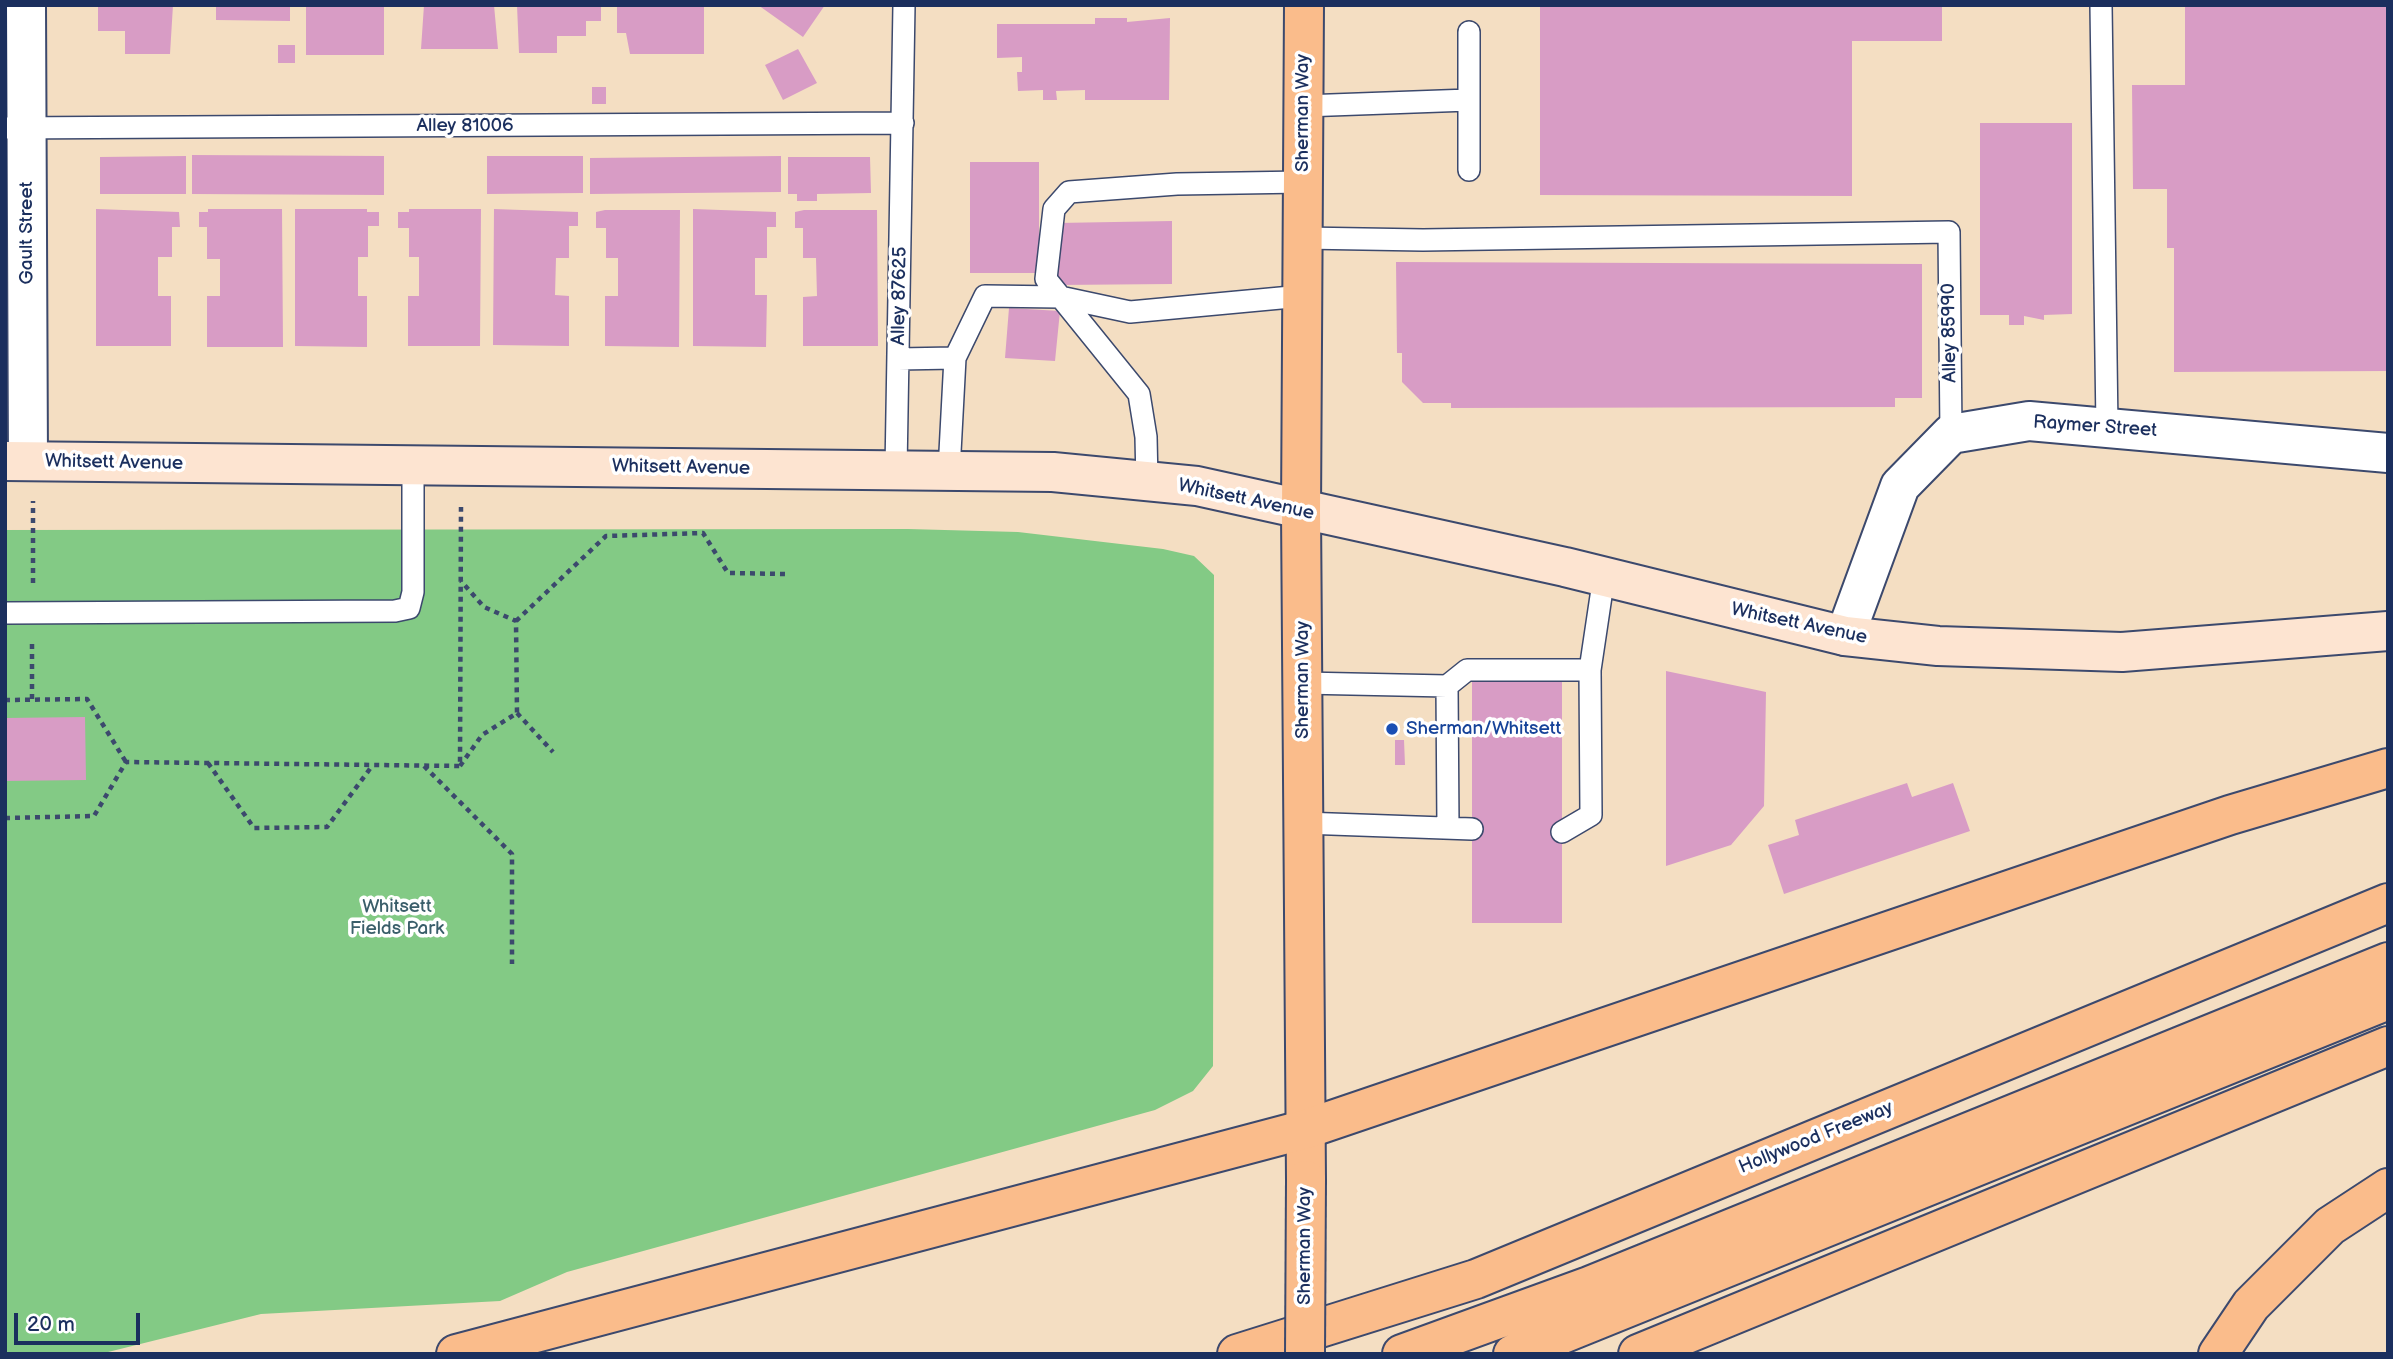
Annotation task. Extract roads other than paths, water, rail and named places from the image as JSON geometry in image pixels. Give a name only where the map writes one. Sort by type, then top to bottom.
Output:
[{"type":"main road","name":"Sherman Way","points":[[1304,5],[1301,511],[1305,1354]]},
{"type":"main road","name":"Whitsett Avenue","points":[[17,461],[1053,472],[1197,486],[1604,576],[1845,636],[1938,646],[2122,652],[2388,631]]},
{"type":"main road","points":[[456,1354],[1306,1129],[2230,815],[2388,768]]},
{"type":"main road","name":"Hollywood Freeway","points":[[1237,1354],[1476,1279],[2388,902]]},
{"type":"main road","points":[[1402,1354],[1589,1286],[2388,962]]},
{"type":"main road","points":[[1513,1354],[2388,1000]]},
{"type":"main road","points":[[1638,1354],[2388,1046]]},
{"type":"main road","points":[[2218,1354],[2251,1305],[2330,1226],[2388,1188]]},
{"type":"main road","points":[[1698,1354],[1839,1273]]},
{"type":"street","name":"Gault Street","points":[[17,461],[16,128],[26,5]]},
{"type":"street","name":"Raymer Street","points":[[1951,434],[2029,421],[2388,453]]},
{"type":"street","points":[[1845,636],[1900,486],[1951,434]]},
{"type":"lane","name":"Alley 87625","points":[[896,470],[904,5]]},
{"type":"lane","points":[[2101,5],[2107,427]]},
{"type":"lane","points":[[1469,32],[1469,170]]},
{"type":"lane","points":[[1303,106],[1469,100]]},
{"type":"lane","name":"Alley 81006","points":[[16,128],[903,123]]},
{"type":"lane","points":[[1147,482],[1146,437],[1139,394],[1046,279],[1054,209],[1069,192],[1177,184],[1303,182]]},
{"type":"lane","name":"Alley 85990","points":[[1303,238],[1423,240],[1949,232],[1951,434]]},
{"type":"lane","points":[[949,471],[955,358],[985,296],[1060,297],[1130,312],[1302,296]]},
{"type":"lane","points":[[898,359],[955,358]]},
{"type":"lane","points":[[5,613],[395,611],[409,608],[413,592],[413,465]]},
{"type":"lane","points":[[1562,832],[1591,815],[1590,670],[1604,576]]},
{"type":"lane","points":[[1303,682],[1447,686],[1467,670],[1590,670]]},
{"type":"lane","points":[[1447,686],[1448,828]]},
{"type":"lane","points":[[1303,823],[1472,829]]},
{"type":"place","name":"Sherman/Whitsett","points":[[1392,729]]},
{"type":"park label","name":"Whitsett Fields Park","points":[[397,918]]}]
